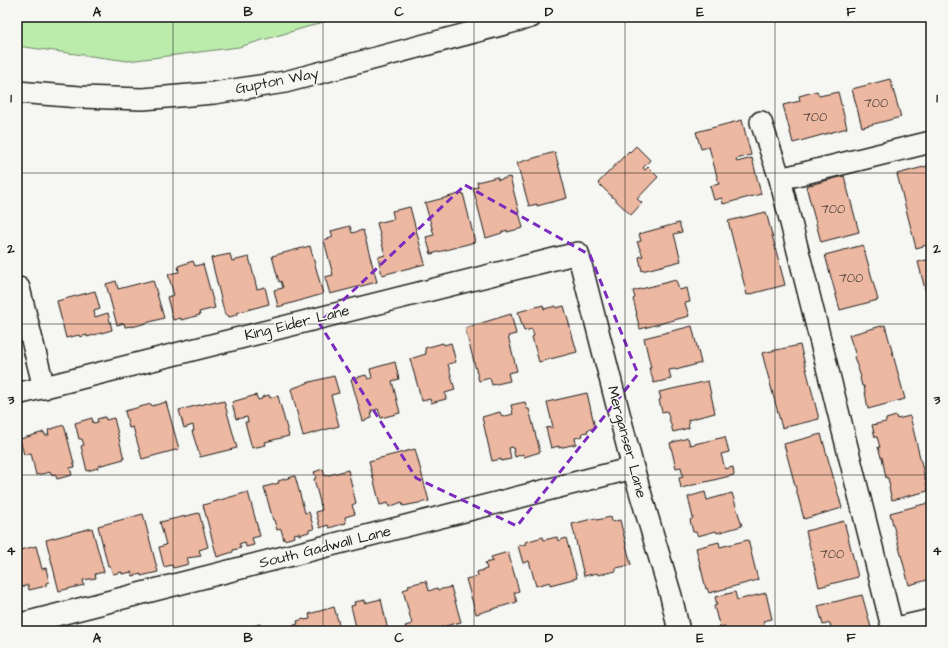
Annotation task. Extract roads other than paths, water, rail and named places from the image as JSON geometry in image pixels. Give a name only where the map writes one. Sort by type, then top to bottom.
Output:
[{"type":"street","name":"Gupton Way","points":[[17,92],[80,97],[143,99],[214,93],[285,82],[531,17]]},
{"type":"street","points":[[761,122],[780,179],[892,630],[931,620]]},
{"type":"street","points":[[780,179],[931,142]]},
{"type":"street","name":"King Eider Lane","points":[[17,394],[578,253]]},
{"type":"street","name":"Merganser Lane","points":[[578,253],[634,468],[679,631]]},
{"type":"street","points":[[19,288],[44,388]]},
{"type":"street","name":"South Gadwall Lane","points":[[17,625],[634,468]]}]
